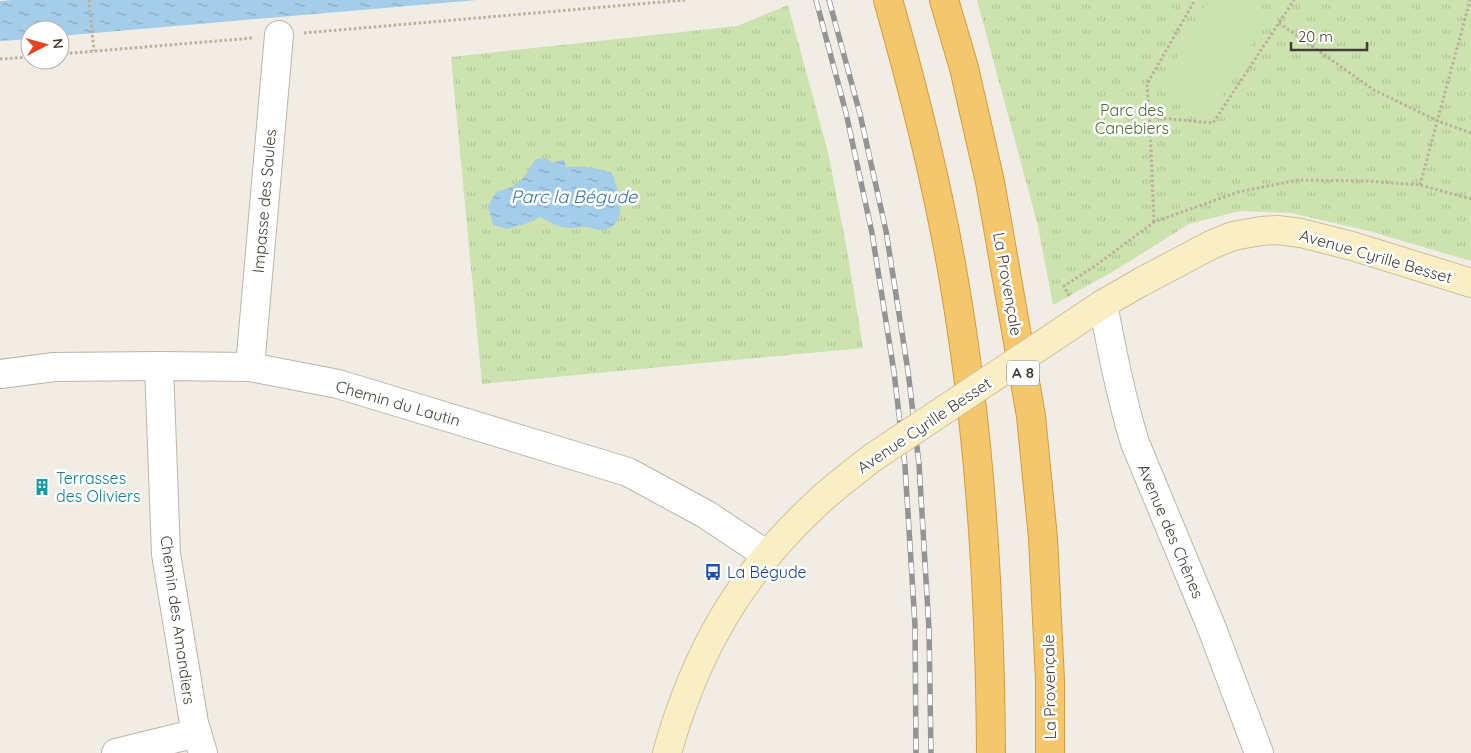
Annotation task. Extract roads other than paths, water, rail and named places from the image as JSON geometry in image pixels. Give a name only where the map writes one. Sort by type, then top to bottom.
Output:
[{"type":"highway","points":[[888,0],[910,76],[934,179],[955,286],[973,410],[984,525],[991,753]]},
{"type":"highway","name":"La Provençale","points":[[944,0],[964,68],[990,182],[1031,416],[1043,538],[1050,680],[1050,753]]},
{"type":"main road","name":"Avenue Cyrille Besset","points":[[667,753],[687,689],[709,642],[737,593],[787,532],[814,505],[872,458],[1103,304],[1211,245],[1233,236],[1277,230],[1301,233],[1352,246],[1471,283]]},
{"type":"street","name":"Impasse des Saules","points":[[250,367],[279,36]]},
{"type":"street","name":"Avenue des Chênes","points":[[1103,304],[1115,367],[1135,443],[1211,626],[1259,753]]},
{"type":"street","name":"Chemin des Amandiers","points":[[159,366],[166,554],[194,723],[200,743]]},
{"type":"street","name":"Chemin du Lautin","points":[[0,374],[54,367],[250,367],[338,384],[628,472],[707,515],[767,555]]},
{"type":"street","points":[[116,753],[200,743]]},
{"type":"water","points":[[477,0],[70,35],[70,20],[20,20],[20,40],[0,41],[0,1]]},
{"type":"water","name":"Parc la Bégude","points":[[545,158],[553,163],[564,159],[566,167],[589,167],[612,173],[620,202],[619,217],[616,223],[610,228],[602,230],[590,227],[570,228],[539,217],[525,224],[507,229],[493,225],[488,206],[496,192],[516,184],[524,177],[536,159]]},
{"type":"railway","points":[[816,0],[846,113],[872,233],[894,372],[905,466],[915,625],[916,753]]},
{"type":"railway","points":[[829,0],[860,114],[886,231],[908,371],[919,464],[929,629],[931,753]]},
{"type":"place","name":"Terrasses des Oliviers","points":[[42,487]]},
{"type":"place","name":"La Bégude","points":[[713,572]]},
{"type":"park label","name":"Parc des Canebiers","points":[[1132,119]]}]
